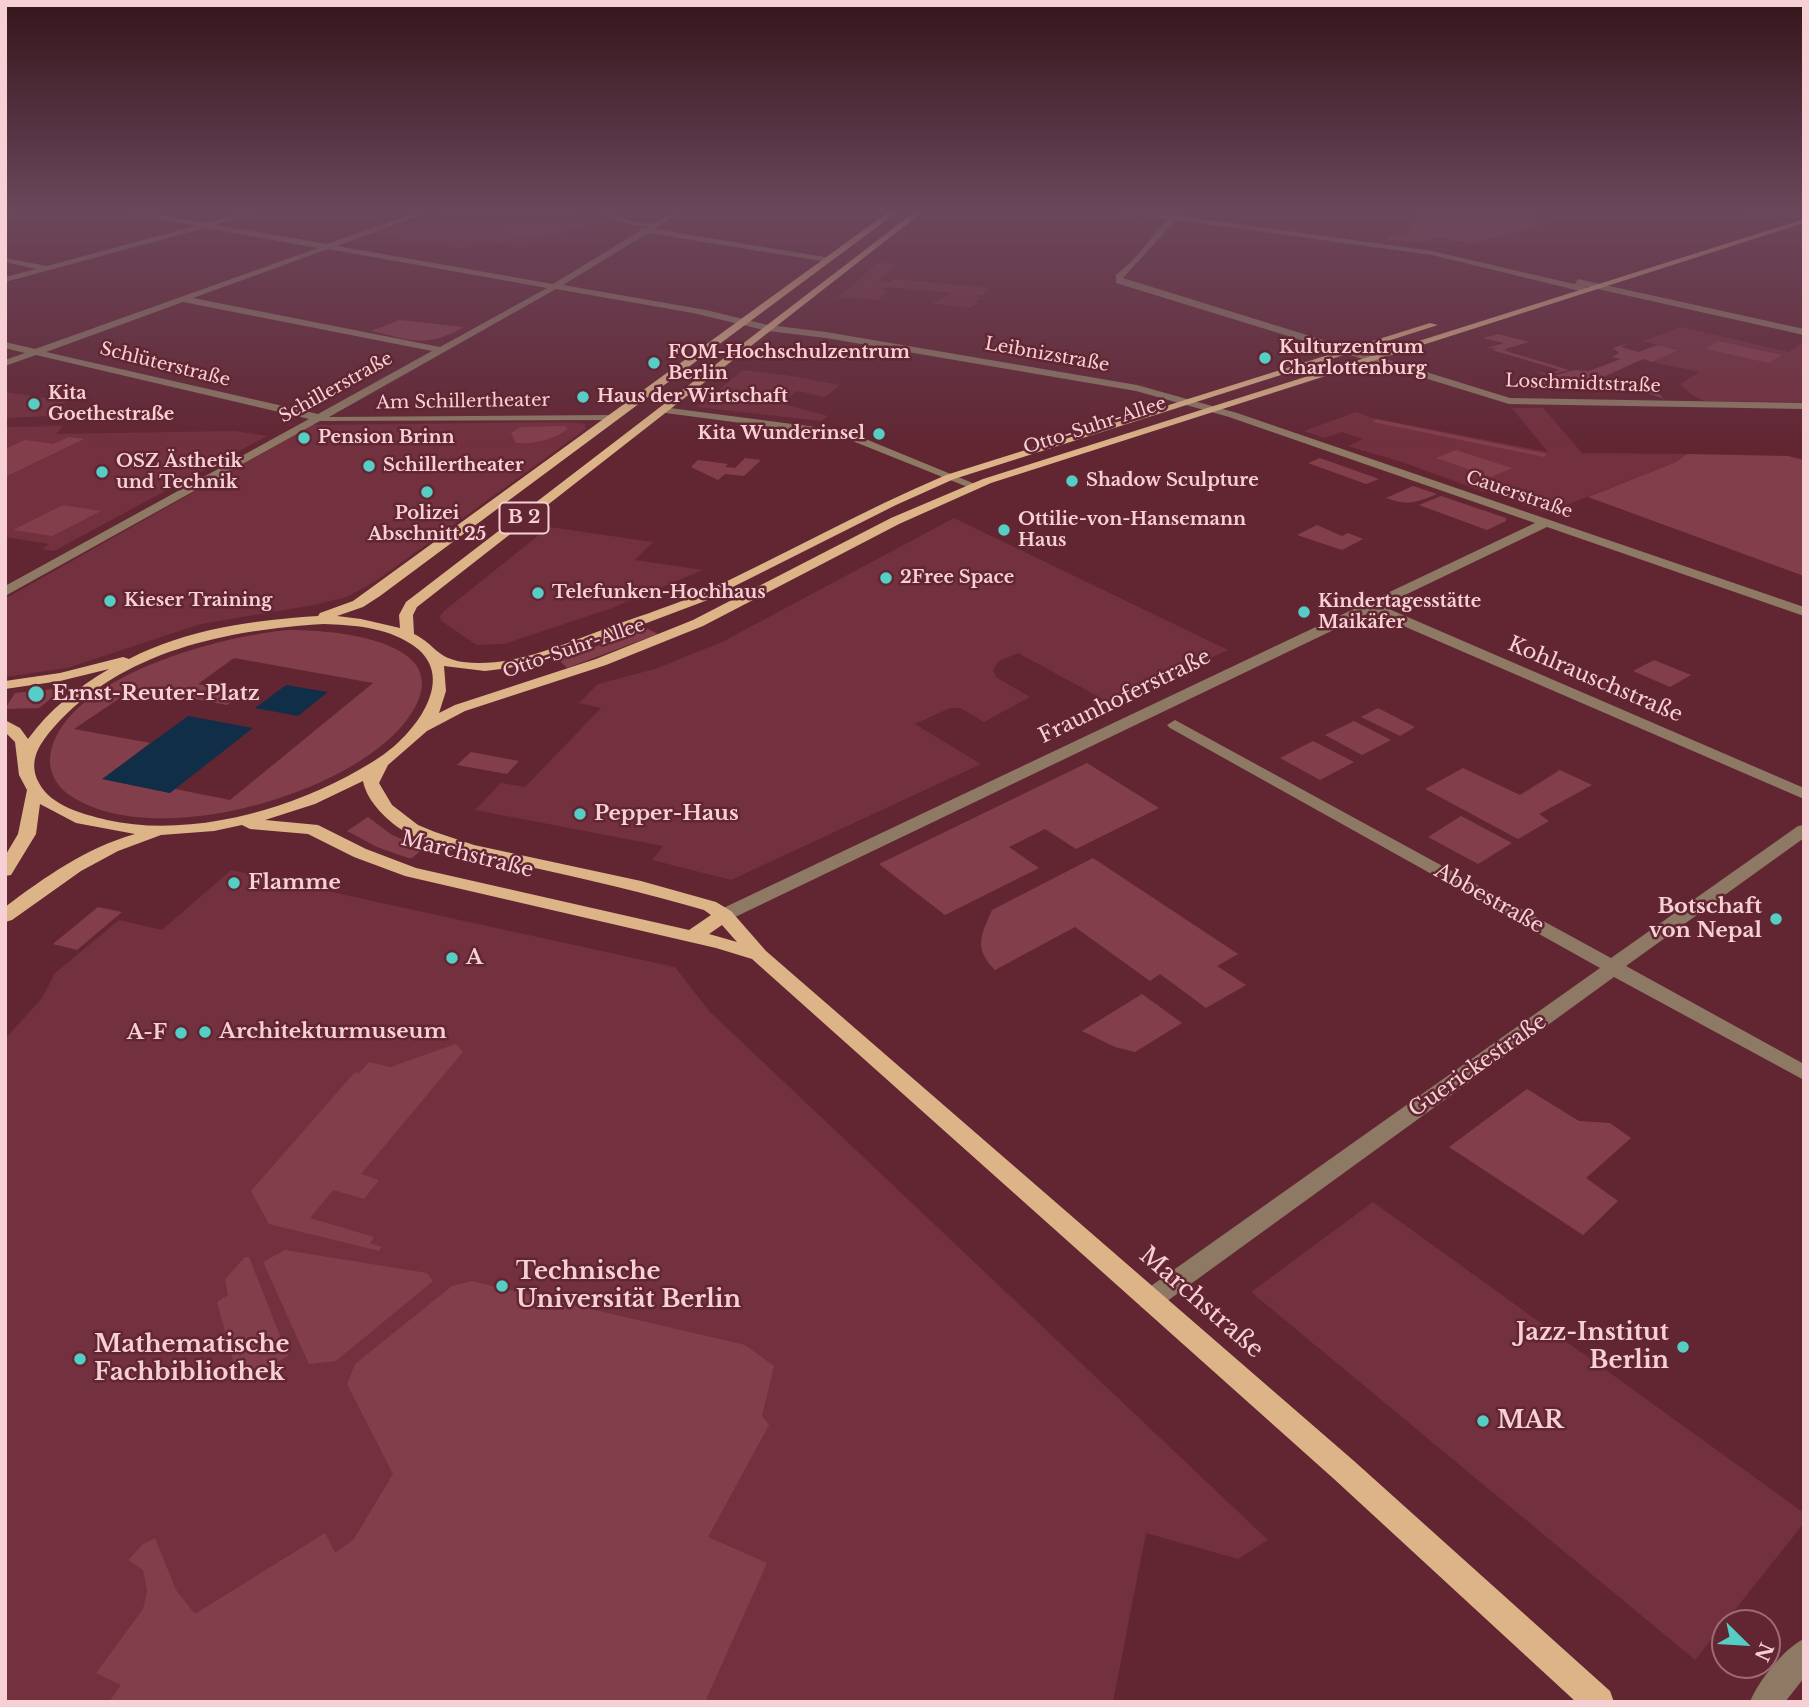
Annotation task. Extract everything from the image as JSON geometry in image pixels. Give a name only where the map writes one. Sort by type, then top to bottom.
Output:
[{"type":"main road","name":"B 2","points":[[26,758],[44,728],[76,698],[106,678],[157,652],[230,629],[304,620],[342,610],[367,598],[788,290]]},
{"type":"main road","name":"B 2","points":[[407,634],[406,615],[411,606],[818,290]]},
{"type":"main road","name":"Otto-Suhr-Allee","points":[[422,728],[460,708],[601,662],[698,623],[902,518],[974,486],[1217,410],[1584,290]]},
{"type":"main road","name":"Otto-Suhr-Allee","points":[[433,659],[463,666],[498,666],[562,650],[700,598],[891,502],[950,477],[1444,322]]},
{"type":"main road","points":[[5,916],[64,872],[97,853],[137,838],[232,824],[318,795],[383,761],[422,728],[433,710],[440,682],[433,659],[407,634],[358,622],[304,620]]},
{"type":"main road","points":[[5,685],[60,677],[157,652]]},
{"type":"main road","points":[[5,725],[19,735],[24,743],[26,772],[34,792],[27,834],[5,871]]},
{"type":"main road","name":"Marchstraße","points":[[383,761],[373,773],[371,783],[385,808],[412,829],[470,849],[574,870],[680,896],[710,906],[724,915],[759,955],[1446,1560],[1599,1702]]},
{"type":"main road","points":[[34,792],[59,810],[88,821],[125,827],[177,830]]},
{"type":"main road","name":"Marchstraße","points":[[232,824],[312,829],[370,858],[411,872],[759,955]]},
{"type":"main road","points":[[692,937],[724,915]]},
{"type":"street","points":[[5,363],[208,290]]},
{"type":"street","name":"Schillerstraße","points":[[5,592],[544,290]]},
{"type":"street","name":"Leibnizstraße","points":[[564,290],[1137,388],[1217,410]]},
{"type":"street","name":"Loschmidtstraße","points":[[1147,290],[1509,401],[1804,406]]},
{"type":"street","points":[[1597,290],[1804,332]]},
{"type":"street","points":[[183,299],[440,350]]},
{"type":"street","name":"Schlüterstraße","points":[[5,345],[316,419]]},
{"type":"street","points":[[662,410],[832,430],[974,486]]},
{"type":"street","name":"Cauerstraße","points":[[1217,410],[1804,612]]},
{"type":"street","name":"Am Schillertheater","points":[[316,419],[610,418]]},
{"type":"street","name":"Fraunhoferstraße","points":[[724,915],[1546,523]]},
{"type":"street","name":"Kohlrauschstraße","points":[[1370,606],[1804,794]]},
{"type":"street","name":"Abbestraße","points":[[1175,725],[1804,1073]]},
{"type":"street","name":"Guerickestraße","points":[[1150,1300],[1587,989],[1627,954],[1804,830]]},
{"type":"street","points":[[1765,1702],[1804,1654]]},
{"type":"shaded area","points":[[847,290],[888,291],[878,300],[838,297]]},
{"type":"shaded area","points":[[916,290],[988,290],[983,295],[971,296],[980,298],[976,302],[979,303],[970,308],[932,303],[953,293]]},
{"type":"shaded area","points":[[400,320],[464,327],[438,338],[418,341],[371,331]]},
{"type":"shaded area","points":[[1681,327],[1789,352],[1804,342],[1804,402],[1705,401],[1692,395],[1680,384],[1700,372],[1652,362],[1677,350],[1643,341]]},
{"type":"shaded area","points":[[1498,334],[1529,342],[1505,349],[1506,351],[1569,370],[1547,375],[1534,371],[1548,374],[1560,370],[1492,350],[1497,348],[1487,348],[1504,343],[1483,338]]},
{"type":"shaded area","points":[[1718,341],[1782,355],[1769,363],[1705,349]]},
{"type":"shaded area","points":[[1629,343],[1621,347],[1639,352],[1657,345],[1678,350],[1652,362],[1643,359],[1601,378],[1658,393],[1664,399],[1627,385],[1550,380],[1549,385],[1573,387],[1575,390],[1527,389],[1523,384],[1575,370],[1589,371],[1621,359],[1612,357],[1619,353],[1613,348]]},
{"type":"shaded area","points":[[743,370],[840,385],[825,397],[797,391],[779,403],[828,416],[821,421],[697,407]]},
{"type":"shaded area","name":"Kita Goethestraße","points":[[5,392],[68,400],[50,416],[6,418]]},
{"type":"shaded area","points":[[1512,408],[1543,408],[1582,453],[1687,454],[1676,462],[1546,513],[1405,463],[1348,446],[1363,439],[1342,432],[1325,438],[1304,431],[1356,412],[1372,418],[1548,452]]},
{"type":"shaded area","points":[[1376,419],[1547,454],[1544,457],[1373,422]]},
{"type":"shaded area","points":[[586,424],[584,427],[587,428],[376,581],[347,597],[201,624],[67,668],[5,677],[5,599],[312,425]]},
{"type":"shaded area","name":"OSZ Ästhetik und Technik","points":[[63,426],[56,434],[235,431],[267,436],[54,551],[42,549],[49,544],[5,537],[5,427]]},
{"type":"shaded area","points":[[565,426],[568,429],[556,436],[530,443],[516,443],[511,433],[520,427]]},
{"type":"shaded area","points":[[69,437],[84,439],[5,477],[5,449],[25,440],[53,444]]},
{"type":"shaded area","points":[[1456,450],[1512,468],[1491,477],[1436,458]]},
{"type":"shaded area","points":[[1687,454],[1788,456],[1804,460],[1804,576],[1588,497],[1676,462]]},
{"type":"shaded area","points":[[745,458],[761,460],[744,476],[725,474],[718,480],[691,467],[698,460],[728,464],[725,467],[735,468]]},
{"type":"shaded area","points":[[1320,458],[1379,479],[1366,484],[1308,463]]},
{"type":"shaded area","points":[[1413,486],[1437,494],[1412,502],[1386,498]]},
{"type":"shaded area","points":[[1441,496],[1506,518],[1506,521],[1487,530],[1419,505]]},
{"type":"shaded area","points":[[63,505],[101,511],[52,536],[13,530]]},
{"type":"shaded area","points":[[954,518],[1228,650],[1112,704],[1018,653],[999,661],[993,670],[996,677],[1030,697],[984,722],[960,708],[950,708],[915,724],[981,764],[731,880],[652,860],[663,846],[475,810],[501,783],[525,787],[601,708],[579,703],[598,684],[655,669],[722,642]]},
{"type":"shaded area","points":[[1317,525],[1342,536],[1348,533],[1363,539],[1342,550],[1297,535]]},
{"type":"shaded area","points":[[549,527],[653,542],[635,560],[703,570],[612,608],[504,644],[477,645],[441,621],[440,616],[444,611]]},
{"type":"shaded area","points":[[646,628],[658,634],[567,668],[559,660]]},
{"type":"shaded area","points":[[290,630],[337,633],[389,646],[409,657],[420,673],[421,694],[406,721],[378,748],[341,772],[296,792],[248,807],[198,816],[150,818],[107,812],[71,796],[57,782],[51,771],[51,751],[64,724],[87,701],[117,681],[152,664],[190,650]],"holes":[[[234,658],[373,683],[230,800],[175,789],[170,793],[103,779],[150,743],[74,729],[135,688],[227,705],[244,693],[198,684]]]},
{"type":"shaded area","points":[[1654,660],[1691,675],[1670,687],[1633,671]]},
{"type":"shaded area","points":[[64,688],[39,708],[5,709],[15,693]]},
{"type":"shaded area","points":[[1378,708],[1415,727],[1400,736],[1361,717]]},
{"type":"shaded area","points":[[1354,721],[1391,740],[1362,755],[1325,735]]},
{"type":"shaded area","points":[[1313,741],[1354,762],[1320,780],[1280,758]]},
{"type":"shaded area","points":[[471,752],[519,761],[507,774],[457,765]]},
{"type":"shaded area","points":[[1087,763],[1159,808],[1076,849],[1045,829],[1009,847],[1039,868],[945,915],[879,864]]},
{"type":"shaded area","points":[[1463,768],[1520,795],[1560,770],[1592,785],[1539,814],[1549,821],[1518,839],[1425,789]]},
{"type":"shaded area","points":[[1461,816],[1512,843],[1478,864],[1428,837]]},
{"type":"shaded area","points":[[368,817],[392,835],[424,848],[412,858],[408,858],[377,847],[347,831]]},
{"type":"shaded area","points":[[1093,858],[1238,954],[1217,966],[1246,985],[1206,1008],[1160,974],[1150,981],[1075,927],[995,970],[981,948],[982,934],[992,910]]},
{"type":"shaded area","name":"Technische Universität Berlin","points":[[231,870],[675,967],[709,1011],[1268,1540],[1238,1559],[1146,1533],[1113,1702],[5,1702],[5,1039],[42,998],[55,973],[119,920],[162,930]]},
{"type":"shaded area","points":[[98,907],[122,912],[77,950],[53,944]]},
{"type":"shaded area","points":[[1142,994],[1182,1023],[1135,1052],[1115,1047],[1082,1031]]},
{"type":"shaded area","points":[[456,1044],[463,1052],[361,1174],[379,1180],[364,1199],[333,1190],[310,1218],[374,1237],[370,1243],[382,1247],[379,1251],[269,1224],[251,1191],[355,1072],[359,1073],[369,1062],[390,1067]]},
{"type":"shaded area","points":[[1527,1089],[1579,1121],[1610,1123],[1631,1138],[1586,1178],[1618,1201],[1583,1235],[1449,1147]]},
{"type":"shaded area","name":"MAR","points":[[1373,1202],[1804,1513],[1804,1523],[1736,1609],[1711,1609],[1711,1640],[1695,1660],[1251,1292]]},
{"type":"shaded area","points":[[285,1250],[427,1273],[433,1281],[336,1361],[309,1364],[263,1262]]},
{"type":"shaded area","points":[[245,1257],[249,1257],[288,1356],[255,1369],[234,1364],[217,1302],[228,1295],[225,1279]]},
{"type":"shaded area","points":[[471,1281],[745,1345],[774,1366],[762,1416],[769,1425],[708,1537],[767,1563],[705,1702],[109,1702],[121,1685],[96,1673],[143,1609],[147,1591],[143,1570],[128,1560],[142,1545],[155,1538],[176,1590],[195,1614],[325,1533],[335,1553],[354,1539],[393,1474],[347,1384],[355,1364],[452,1286]]},
{"type":"water","points":[[286,685],[328,692],[298,716],[255,708]]},
{"type":"water","points":[[188,716],[253,728],[170,793],[102,779]]},
{"type":"place","name":"Kulturzentrum Charlottenburg","points":[[1265,358]]},
{"type":"place","name":"FOM-Hochschulzentrum Berlin","points":[[654,363]]},
{"type":"place","name":"Haus der Wirtschaft","points":[[583,397]]},
{"type":"place","name":"Kita Goethestraße","points":[[34,404]]},
{"type":"place","name":"Kita Wunderinsel","points":[[879,434]]},
{"type":"place","name":"Pension Brinn","points":[[304,438]]},
{"type":"place","name":"Schillertheater","points":[[369,466]]},
{"type":"place","name":"OSZ Ästhetik und Technik","points":[[102,472]]},
{"type":"place","name":"Shadow Sculpture","points":[[1072,481]]},
{"type":"place","name":"Polizei Abschnitt 25","points":[[427,492]]},
{"type":"place","name":"Ottilie-von-Hansemann Haus","points":[[1004,530]]},
{"type":"place","name":"2Free Space","points":[[886,578]]},
{"type":"place","name":"Telefunken-Hochhaus","points":[[538,593]]},
{"type":"place","name":"Kieser Training","points":[[110,601]]},
{"type":"place","name":"Kindertagesstätte Maikäfer","points":[[1304,612]]},
{"type":"place","name":"Ernst-Reuter-Platz","points":[[36,694]]},
{"type":"place","name":"Pepper-Haus","points":[[580,814]]},
{"type":"place","name":"Flamme","points":[[234,883]]},
{"type":"place","name":"Botschaft von Nepal","points":[[1776,919]]},
{"type":"place","name":"A","points":[[452,958]]},
{"type":"place","name":"Architekturmuseum","points":[[205,1032]]},
{"type":"place","name":"A-F","points":[[181,1033]]},
{"type":"place","name":"Technische Universität Berlin","points":[[502,1286]]},
{"type":"place","name":"Jazz-Institut Berlin","points":[[1683,1347]]},
{"type":"place","name":"Mathematische Fachbibliothek","points":[[80,1359]]},
{"type":"place","name":"MAR","points":[[1483,1421]]}]
